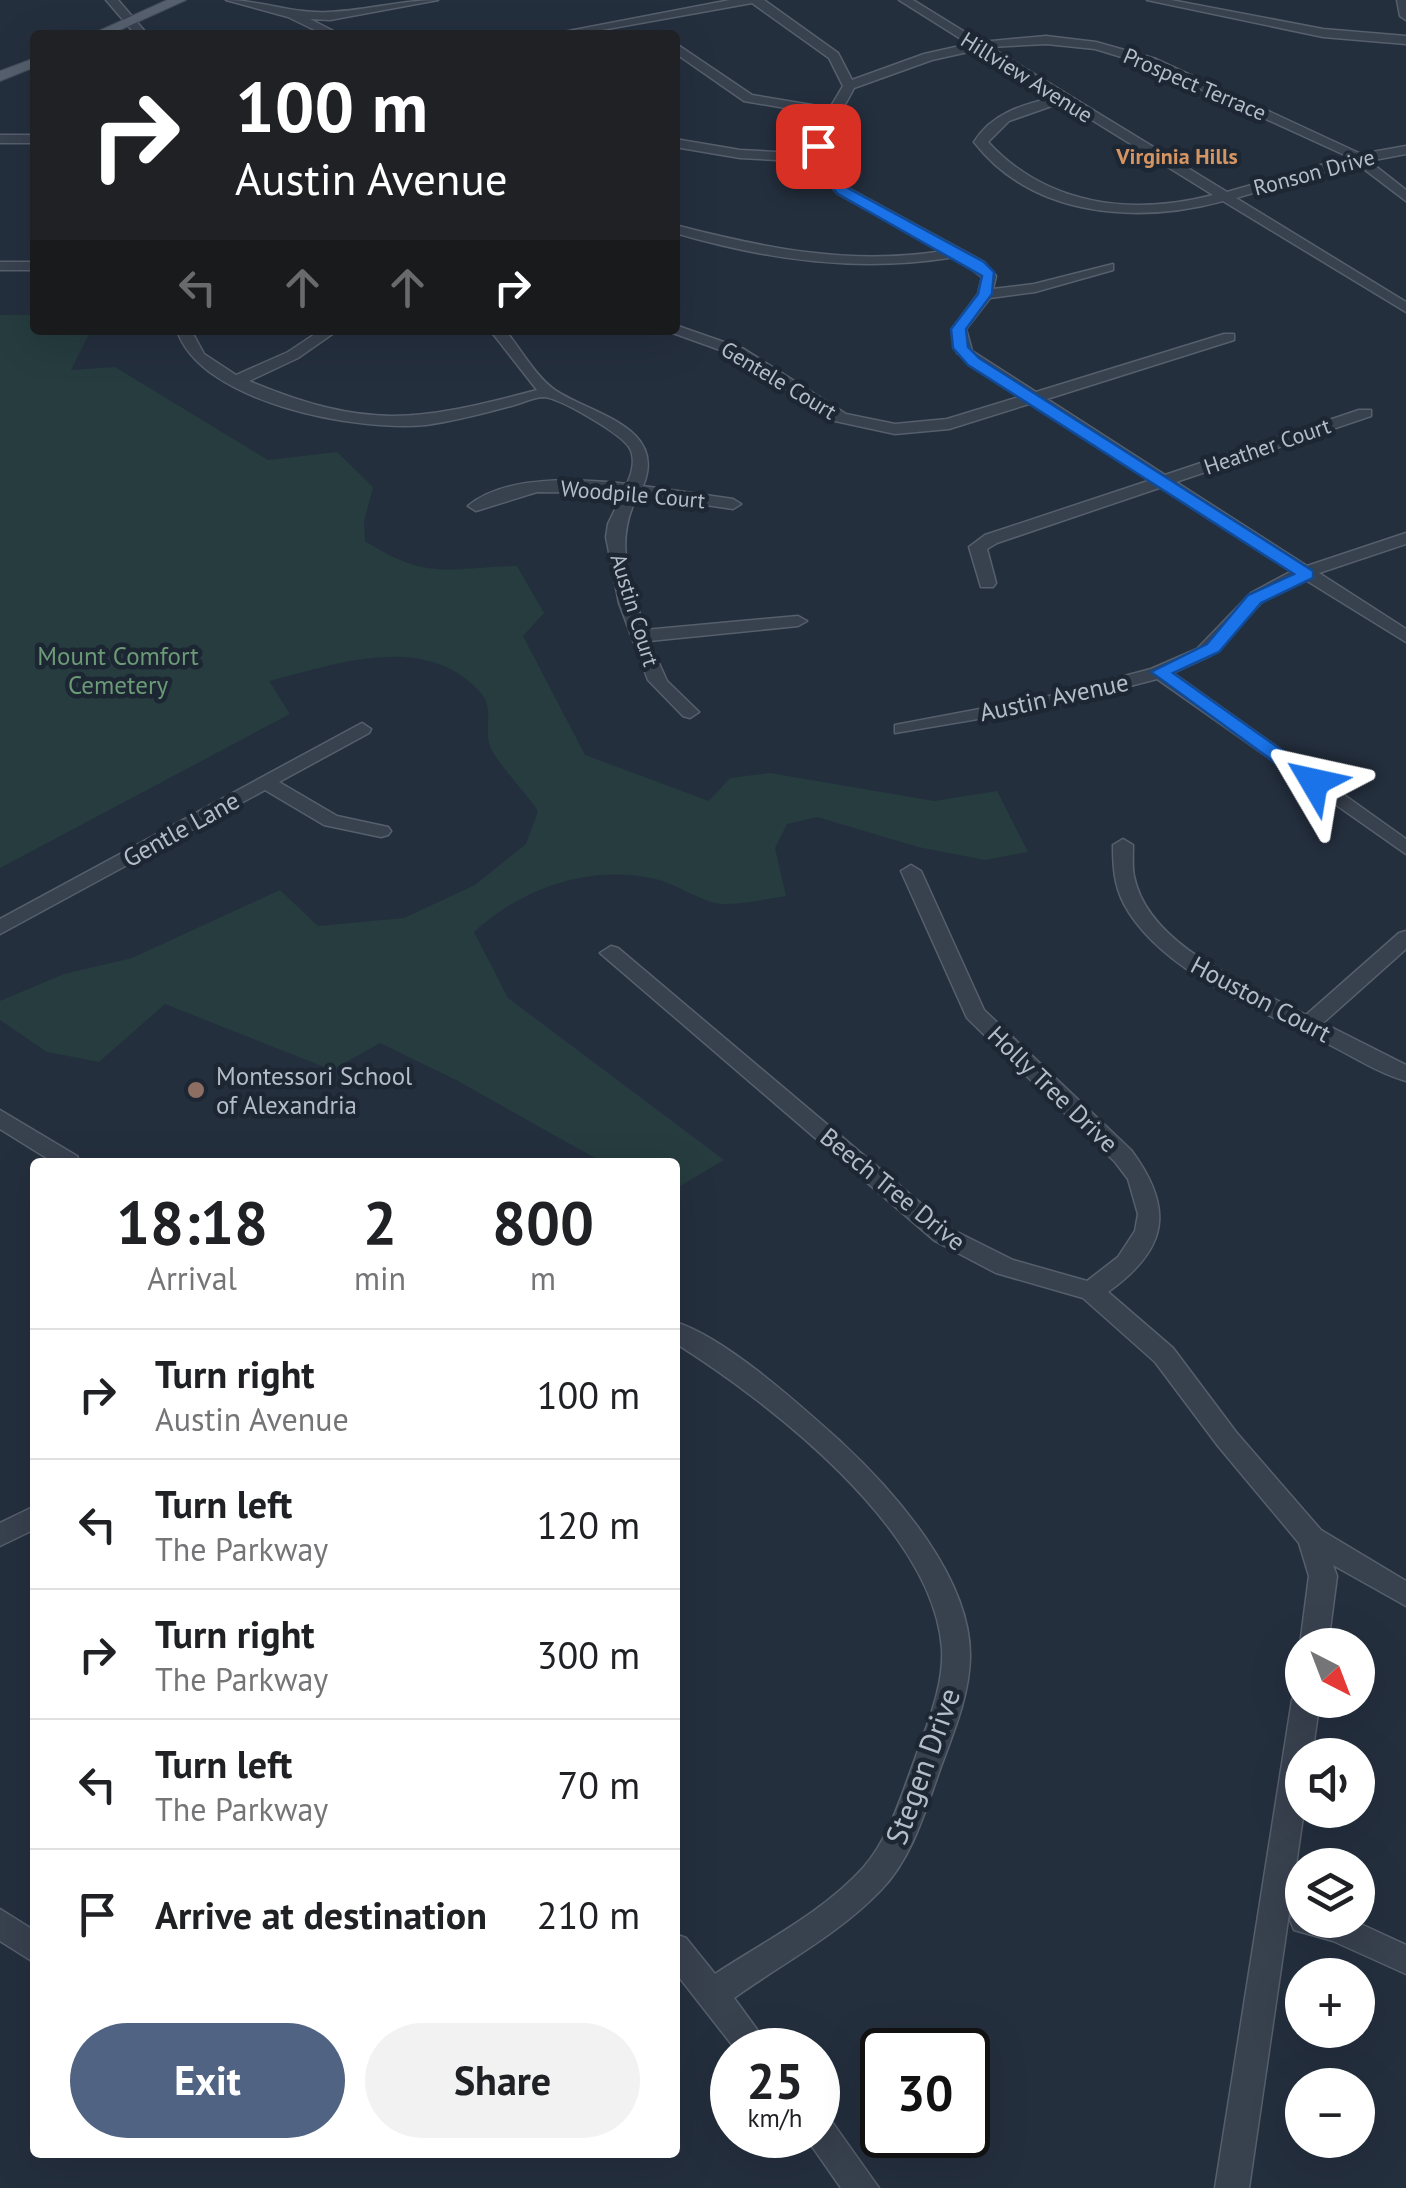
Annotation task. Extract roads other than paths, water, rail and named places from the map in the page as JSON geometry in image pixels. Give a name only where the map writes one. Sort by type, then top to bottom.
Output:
[{"type":"main road","points":[[109,30],[180,0]]},
{"type":"main road","points":[[0,76],[30,64]]},
{"type":"street","points":[[112,0],[138,30]]},
{"type":"street","points":[[232,0],[316,17],[432,0]]},
{"type":"street","points":[[580,30],[753,0],[843,66],[848,86],[817,158]]},
{"type":"street","name":"Hillview Avenue","points":[[904,0],[1406,308]]},
{"type":"street","points":[[1154,0],[1323,33],[1406,40]]},
{"type":"street","points":[[1402,0],[1406,16]]},
{"type":"street","points":[[340,30],[348,19],[374,9]]},
{"type":"street","points":[[292,15],[326,30]]},
{"type":"street","points":[[638,19],[653,30]]},
{"type":"street","name":"Prospect Terrace","points":[[848,86],[928,57],[976,46],[1046,40],[1126,53],[1359,157],[1406,196]]},
{"type":"street","points":[[680,50],[748,98],[834,113]]},
{"type":"street","name":"Ronson Drive","points":[[1061,99],[1020,110],[986,132],[981,142],[1033,186],[1083,204],[1152,210],[1222,197],[1359,157],[1406,150]]},
{"type":"street","points":[[0,139],[30,139]]},
{"type":"street","points":[[680,144],[740,154],[817,158]]},
{"type":"street","points":[[817,158],[843,191],[956,252],[989,276],[985,294],[960,324],[961,348],[974,361],[1406,638]]},
{"type":"street","points":[[680,230],[752,252],[797,258],[887,264],[956,252]]},
{"type":"street","points":[[0,266],[30,266]]},
{"type":"street","points":[[985,294],[1035,288],[1108,267]]},
{"type":"street","name":"Gentele Court","points":[[680,331],[740,352],[826,411],[870,426],[931,427],[1230,337]]},
{"type":"street","points":[[186,335],[191,349],[203,362],[236,380],[321,416],[378,425],[437,421],[547,392]]},
{"type":"street","points":[[236,380],[310,346],[324,335]]},
{"type":"street","name":"Austin Court","points":[[501,335],[547,392],[614,425],[634,442],[642,461],[616,524],[614,546],[658,682],[690,712]]},
{"type":"street","name":"Heather Court","points":[[987,583],[978,547],[991,539],[1365,413]]},
{"type":"street","name":"Woodpile Court","points":[[476,506],[507,492],[543,486],[633,490],[733,504]]},
{"type":"street","name":"Austin Avenue","points":[[902,729],[1105,689],[1160,672],[1213,648],[1254,599],[1307,574],[1406,538]]},
{"type":"street","points":[[641,636],[798,621]]},
{"type":"street","points":[[1160,672],[1406,848]]},
{"type":"street","name":"Gentle Lane","points":[[0,928],[362,729]]},
{"type":"street","points":[[265,782],[331,821],[381,831]]},
{"type":"street","name":"Houston Court","points":[[1123,845],[1120,868],[1124,882],[1163,940],[1202,970],[1406,1074]]},
{"type":"street","name":"Holly Tree Drive","points":[[911,871],[975,1012],[1123,1156],[1142,1183],[1150,1220],[1144,1241],[1122,1271],[1091,1290]]},
{"type":"street","points":[[1308,1024],[1406,938]]},
{"type":"street","name":"Beech Tree Drive","points":[[611,953],[943,1234],[1005,1267],[1091,1290],[1164,1355],[1227,1440],[1311,1538],[1323,1576],[1316,1628]]},
{"type":"street","points":[[2,1122],[62,1158]]},
{"type":"street","name":"Stegen Drive","points":[[680,1333],[782,1403],[865,1484],[922,1558],[942,1592],[956,1646],[947,1708],[904,1828],[885,1862],[854,1895],[714,1994]]},
{"type":"street","points":[[0,1535],[30,1520]]},
{"type":"street","points":[[1311,1538],[1406,1595]]},
{"type":"street","points":[[1299,1848],[1305,1718]]},
{"type":"street","points":[[0,1923],[30,1945]]},
{"type":"street","points":[[1232,2188],[1290,1938]]},
{"type":"street","points":[[1359,1938],[1406,1960]]},
{"type":"street","points":[[680,1954],[740,2028]]},
{"type":"street","points":[[839,2158],[862,2188]]},
{"type":"place","name":"Montessori School of Alexandria","points":[[196,1090]]},
{"type":"district","name":"Virginia Hills","points":[[1177,156]]},
{"type":"park label","name":"Mount Comfort Cemetery","points":[[118,670]]}]
